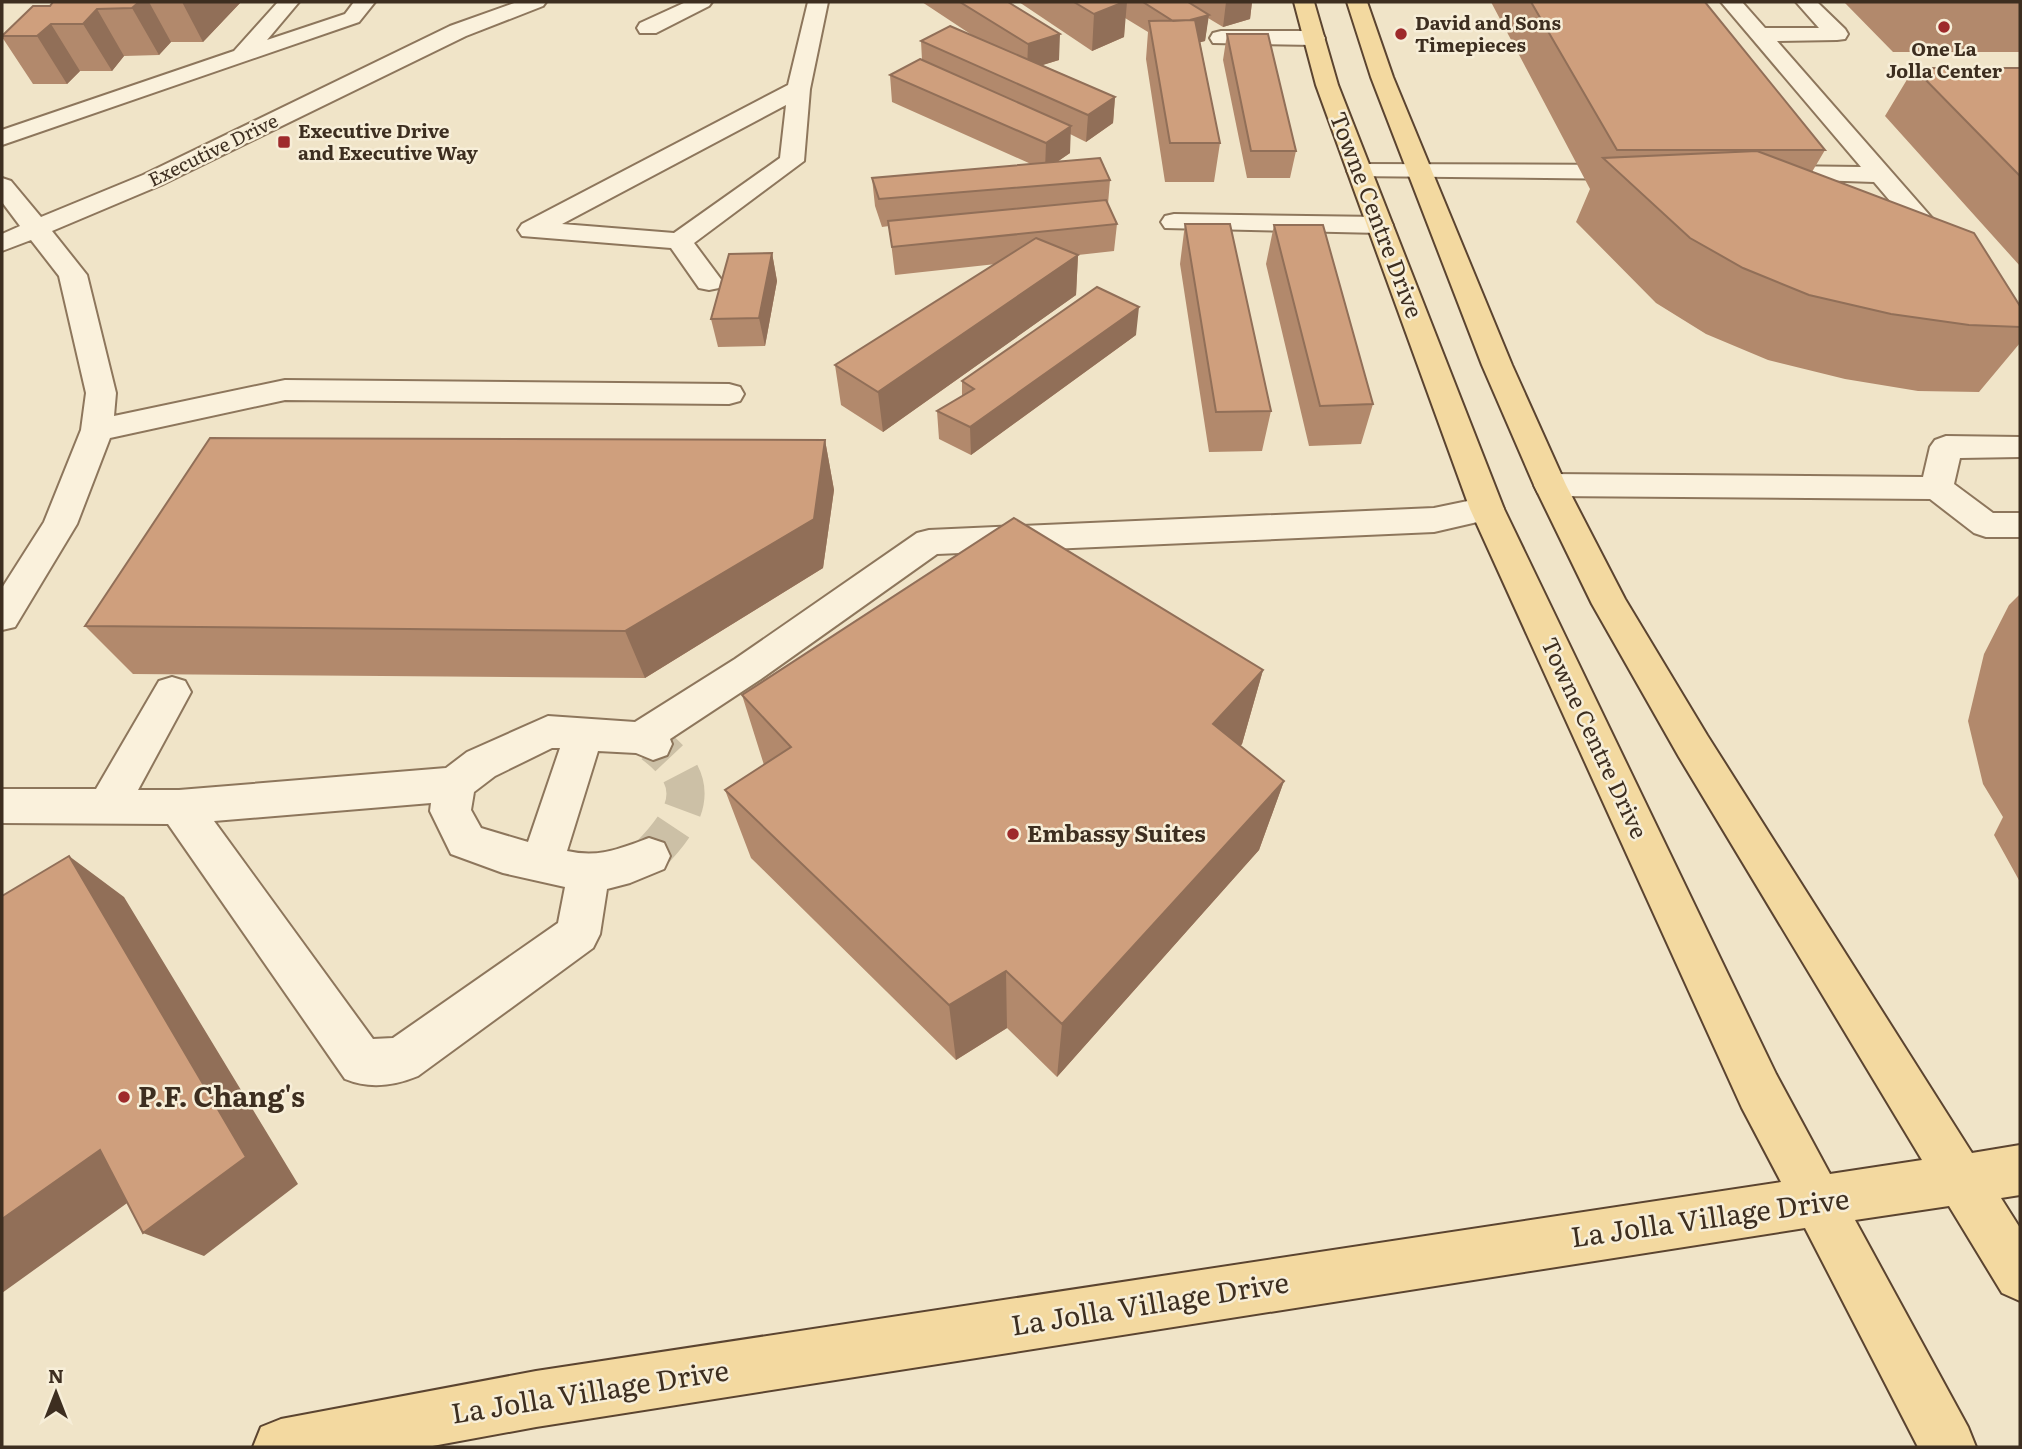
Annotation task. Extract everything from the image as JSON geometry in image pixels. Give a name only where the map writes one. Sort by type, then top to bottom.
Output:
[{"type":"main road","name":"Towne Centre Drive","points":[[1304,2],[1327,85],[1486,509],[1759,1091],[1948,1447]]},
{"type":"main road","points":[[1357,2],[1382,77],[1497,365],[1550,485],[1610,604],[1693,746],[2020,1275]]},
{"type":"main road","name":"La Jolla Village Drive","points":[[281,1447],[536,1399],[2020,1170]]},
{"type":"street","points":[[242,56],[289,2]]},
{"type":"street","points":[[2,138],[352,18],[365,2]]},
{"type":"street","name":"Executive Drive","points":[[2,243],[152,180],[458,30],[536,2]]},
{"type":"street","points":[[648,27],[702,2]]},
{"type":"street","points":[[799,89],[531,230],[679,241],[792,161],[799,89],[818,2]]},
{"type":"street","points":[[1731,2],[1962,270]]},
{"type":"street","points":[[1760,35],[1838,34],[1806,2]]},
{"type":"street","points":[[1222,38],[1314,38]]},
{"type":"street","points":[[1359,171],[1661,172]]},
{"type":"street","points":[[1746,173],[1881,175]]},
{"type":"street","points":[[2,186],[39,229],[73,275],[101,393],[97,430],[60,524],[2,617]]},
{"type":"street","points":[[1174,222],[1380,225]]},
{"type":"street","points":[[679,241],[709,282]]},
{"type":"street","points":[[97,430],[285,390],[729,394]]},
{"type":"street","points":[[1937,488],[1946,447],[2020,447]]},
{"type":"street","points":[[1550,485],[1937,488],[1986,525],[2020,525]]},
{"type":"street","points":[[2,806],[179,807],[455,784],[481,764],[548,732],[647,741],[929,541],[1434,520],[1486,509]]},
{"type":"street","points":[[108,806],[172,692]]},
{"type":"street","points":[[541,864],[584,734]]},
{"type":"street","points":[[455,784],[450,811],[466,841],[503,855],[589,874],[630,864],[649,856]]},
{"type":"street","points":[[179,807],[223,864],[362,1063],[401,1060],[578,934],[589,874]]},
{"type":"building","points":[[53,2],[139,2],[132,8],[97,9],[83,24],[51,24],[37,36],[2,36],[33,6],[50,6]]},
{"type":"building","points":[[960,2],[1008,2],[1060,34],[1028,44]]},
{"type":"building","points":[[1074,2],[1124,2],[1094,14]]},
{"type":"building","points":[[1143,2],[1188,2],[1209,15],[1173,21]]},
{"type":"building","points":[[1531,2],[1705,2],[1825,150],[1617,150]]},
{"type":"building","points":[[1195,20],[1220,143],[1170,143],[1149,21]]},
{"type":"building","points":[[950,26],[1115,97],[1088,115],[921,41]]},
{"type":"building","points":[[1227,34],[1268,34],[1296,151],[1251,151]]},
{"type":"building","points":[[920,59],[1071,126],[1046,143],[890,75]]},
{"type":"building","points":[[1914,68],[2020,68],[2020,176]]},
{"type":"building","points":[[1757,151],[1974,233],[2020,306],[2020,327],[1969,325],[1891,314],[1809,295],[1743,268],[1690,238],[1603,158]]},
{"type":"building","points":[[1100,158],[1110,180],[879,199],[872,178]]},
{"type":"building","points":[[1106,200],[1117,224],[892,247],[888,221]]},
{"type":"building","points":[[1185,224],[1230,224],[1271,411],[1216,412]]},
{"type":"building","points":[[1274,225],[1323,225],[1373,404],[1320,406]]},
{"type":"building","points":[[1036,238],[1078,255],[878,392],[835,365]]},
{"type":"building","points":[[772,253],[759,318],[711,319],[729,254]]},
{"type":"building","points":[[1097,287],[1139,307],[970,427],[937,411],[974,389],[962,381]]},
{"type":"building","points":[[210,438],[825,440],[814,519],[625,631],[85,626]]},
{"type":"building","name":"Embassy Suites","points":[[1014,518],[1263,670],[1213,724],[1284,781],[1062,1024],[1006,971],[949,1005],[725,790],[791,747],[742,695]]},
{"type":"building","name":"P.F. Chang's","points":[[69,856],[246,1157],[143,1233],[100,1150],[2,1219],[2,896]]},
{"type":"tunnel","points":[[649,856],[673,827],[685,800],[685,786],[680,772],[653,744]]},
{"type":"place","name":"One La Jolla Center","points":[[1944,27]]},
{"type":"place","name":"David and Sons Timepieces","points":[[1401,34]]},
{"type":"place","name":"Executive Drive and Executive Way","points":[[284,142]]},
{"type":"place","name":"Embassy Suites","points":[[1013,834]]},
{"type":"place","name":"P.F. Chang's","points":[[124,1097]]}]
